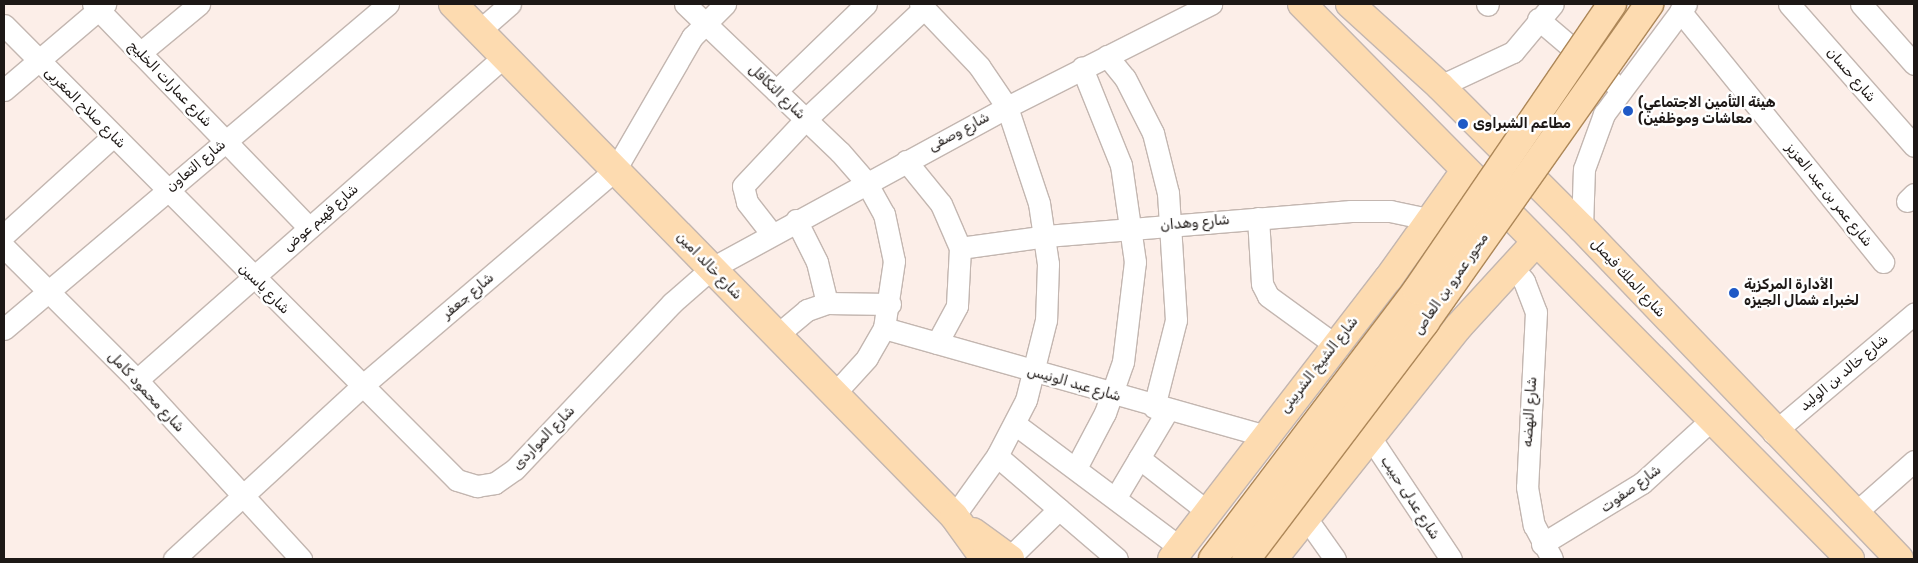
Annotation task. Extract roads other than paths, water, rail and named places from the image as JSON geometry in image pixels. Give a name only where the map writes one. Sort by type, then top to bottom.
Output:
[{"type":"main road","name":"شارع خالد امين","points":[[452,4],[960,522],[1001,559]]},
{"type":"main road","points":[[1302,4],[1710,421],[1850,559]]},
{"type":"main road","name":"شارع الملك فيصل","points":[[1350,4],[1440,86],[1582,228],[1774,433],[1899,559]]},
{"type":"main road","name":"محور عمرو بن العاص","points":[[1213,559],[1416,290],[1612,4]]},
{"type":"main road","name":"محور عمرو بن العاص","points":[[1246,559],[1425,322],[1649,4]]},
{"type":"main road","name":"شارع الشيخ الشربينى","points":[[1177,554],[1334,344],[1388,279],[1465,170]]},
{"type":"main road","points":[[1272,559],[1459,326],[1536,243]]},
{"type":"main road","points":[[1388,279],[1418,266],[1450,278],[1461,301],[1459,326]]},
{"type":"street","points":[[140,53],[199,4]]},
{"type":"street","name":"شارع التعاون","points":[[4,329],[388,4]]},
{"type":"street","points":[[479,31],[510,4]]},
{"type":"street","name":"شارع التكافل","points":[[685,4],[806,119],[866,182]]},
{"type":"street","name":"شارع جعفر","points":[[174,559],[362,386],[615,170],[688,44],[705,23],[725,4]]},
{"type":"street","points":[[776,91],[866,4]]},
{"type":"street","name":"شارع وصفى","points":[[712,268],[771,233],[906,160],[1082,68],[1212,4]]},
{"type":"street","points":[[1440,86],[1498,62],[1527,39],[1538,19],[1553,4]]},
{"type":"street","name":"شارع حسان","points":[[1789,4],[1914,146]]},
{"type":"street","points":[[1861,4],[1914,64]]},
{"type":"street","points":[[4,90],[99,6]]},
{"type":"street","name":"شارع عمارات الخليج","points":[[99,6],[140,53],[309,228]]},
{"type":"street","points":[[771,233],[748,202],[743,186],[806,119],[922,6],[979,66],[1007,107],[1030,170],[1046,236],[1048,302],[1035,372],[1015,424],[960,522]]},
{"type":"street","points":[[1582,228],[1584,169],[1604,114],[1620,89],[1683,8]]},
{"type":"street","name":"شارع عمر بن عبد العزيز","points":[[1683,8],[1883,262]]},
{"type":"street","points":[[1538,19],[1620,89]]},
{"type":"street","name":"شارع صلاح المغربى","points":[[4,25],[167,191]]},
{"type":"street","name":"شارع فهيم عوض","points":[[137,380],[504,56]]},
{"type":"street","points":[[1108,56],[1125,78],[1154,133],[1172,225],[1176,320],[1160,409],[1139,458],[1116,496]]},
{"type":"street","points":[[1077,466],[1112,395],[1130,329],[1133,229],[1121,165],[1082,68]]},
{"type":"street","points":[[4,234],[113,136]]},
{"type":"street","points":[[906,160],[941,204],[960,248],[957,306],[937,343]]},
{"type":"street","points":[[834,394],[867,358],[884,328],[890,304],[890,237],[866,182]]},
{"type":"street","name":"شارع ياسين","points":[[167,191],[362,386]]},
{"type":"street","name":"شارع وهدان","points":[[960,248],[1046,236],[1371,210],[1429,219]]},
{"type":"street","points":[[1258,218],[1262,284],[1268,296],[1334,344]]},
{"type":"street","points":[[796,220],[817,262],[827,303]]},
{"type":"street","name":"شارع محمود كامل","points":[[4,247],[137,380],[301,559]]},
{"type":"street","name":"شارع النهضه","points":[[1512,267],[1524,281],[1536,312],[1527,487],[1546,554]]},
{"type":"street","name":"شارع المواردى","points":[[362,386],[457,480],[477,486],[495,483],[515,469],[672,303],[712,268]]},
{"type":"street","points":[[777,335],[807,310],[827,303],[890,304]]},
{"type":"street","name":"شارع خالد بن الوليد","points":[[1774,433],[1914,314]]},
{"type":"street","name":"شارع عبد الونيس","points":[[884,328],[1160,409],[1265,436]]},
{"type":"street","name":"شارع صفوت","points":[[1546,554],[1642,483],[1710,421]]},
{"type":"street","points":[[1015,424],[1077,466],[1116,496],[1177,554]]},
{"type":"street","name":"شارع عدلى حبيب","points":[[1370,437],[1451,559]]},
{"type":"street","points":[[997,456],[1058,509],[1104,555]]},
{"type":"street","points":[[1139,458],[1208,512]]},
{"type":"street","points":[[1854,514],[1914,461]]},
{"type":"street","points":[[1001,559],[1058,509]]},
{"type":"street","points":[[1306,518],[1335,559]]},
{"type":"place","name":"(هيئة التأمين الاجتماعي (معاشات وموظفين","points":[[1628,111]]},
{"type":"place","name":"مطاعم الشبراوى","points":[[1463,124]]},
{"type":"place","name":"الأدارة المركزية لخبراء شمال الجيزه","points":[[1734,293]]}]
